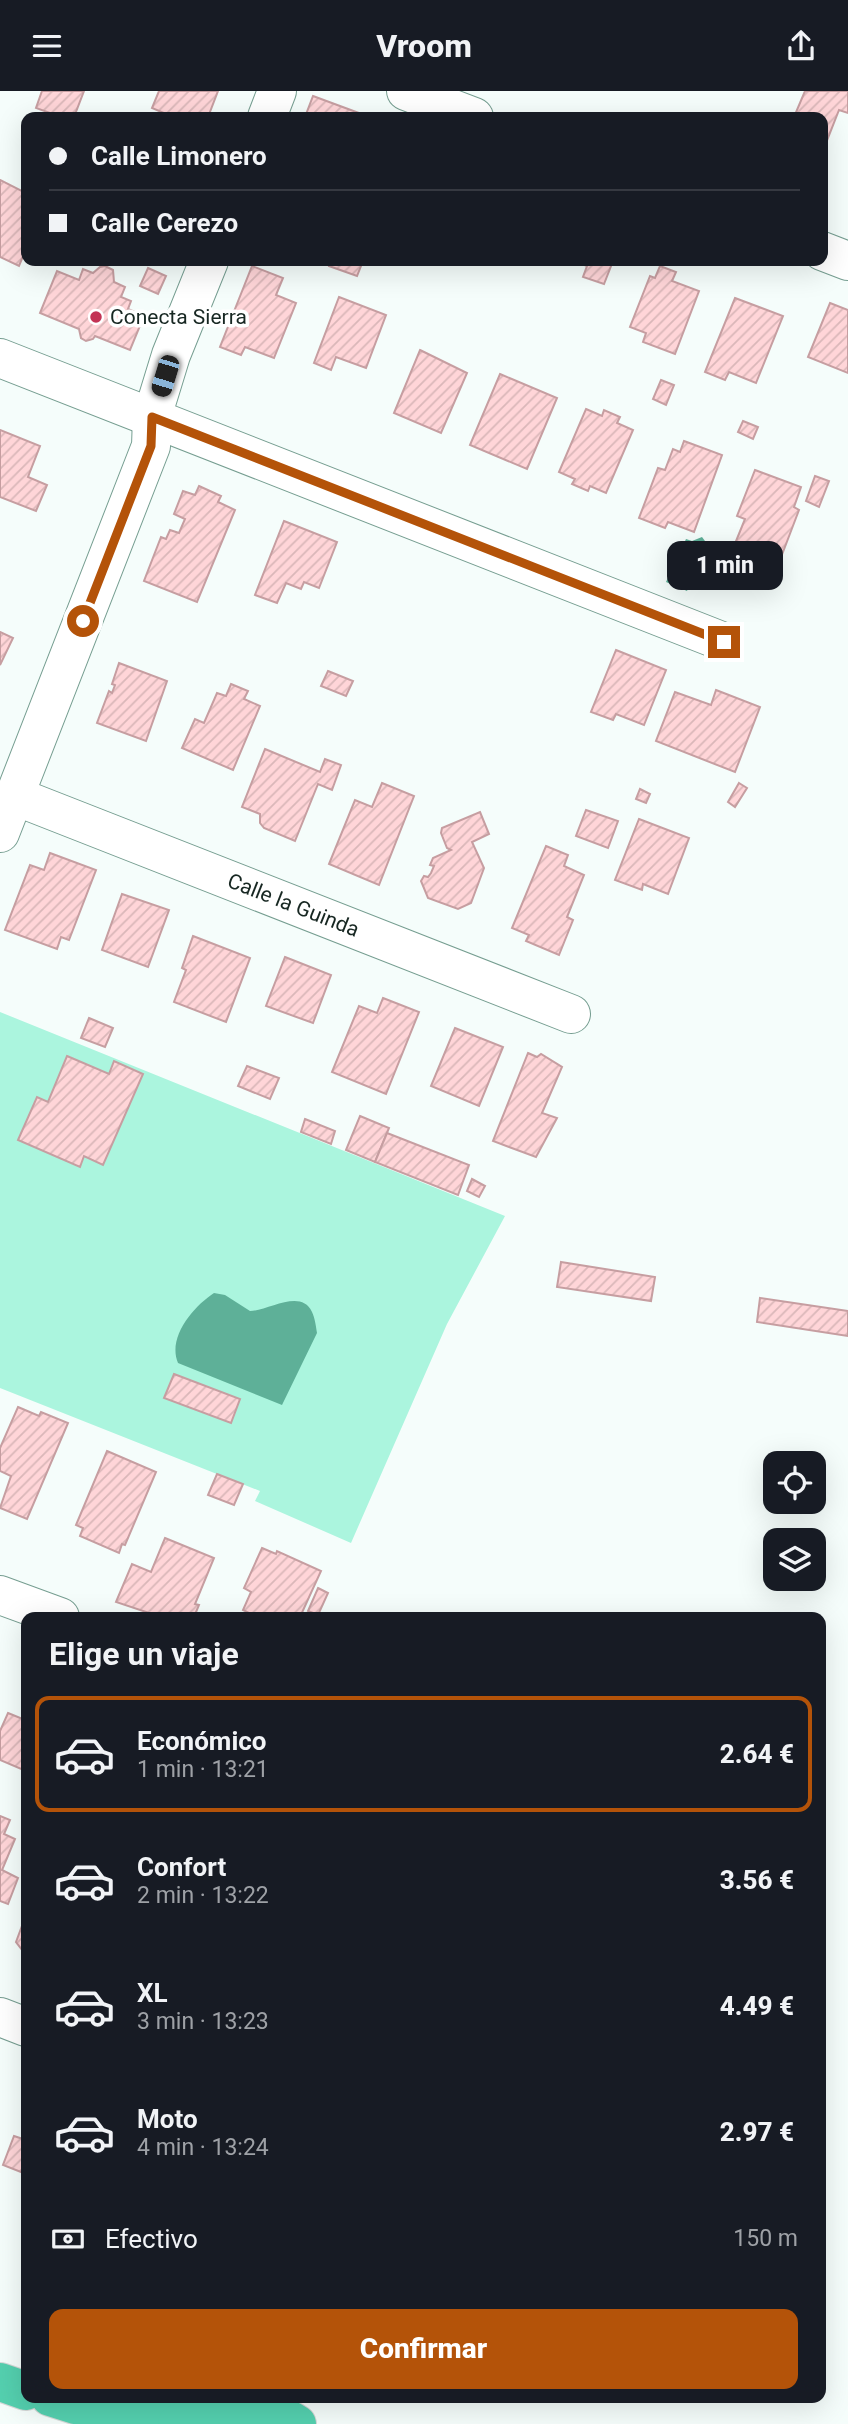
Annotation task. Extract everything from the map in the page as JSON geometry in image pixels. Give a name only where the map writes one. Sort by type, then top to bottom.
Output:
[{"type":"highway","points":[[0,2382],[21,2389]]},
{"type":"highway","points":[[69,2403],[178,2423],[217,2409],[256,2409],[297,2424]]},
{"type":"street","points":[[269,112],[277,91]]},
{"type":"street","points":[[406,91],[461,112]]},
{"type":"street","points":[[828,253],[848,261]]},
{"type":"street","points":[[0,834],[151,446],[152,417],[172,355],[207,266]]},
{"type":"street","points":[[0,358],[724,642]]},
{"type":"street","name":"Calle la Guinda","points":[[15,796],[571,1014]]},
{"type":"street","points":[[0,1595],[46,1612]]},
{"type":"street","points":[[0,2017],[21,2025]]},
{"type":"shaded area","points":[[702,537],[705,546],[687,591],[666,582],[686,539],[692,541]]},
{"type":"shaded area","points":[[0,1012],[505,1216],[447,1324],[351,1543],[255,1501],[260,1491],[0,1388]]},
{"type":"shaded area","points":[[214,1293],[225,1295],[250,1311],[292,1301],[307,1305],[312,1312],[317,1333],[282,1405],[178,1363],[176,1343],[184,1323],[198,1306]]},
{"type":"building","points":[[42,91],[84,91],[76,112],[47,112],[36,108]]},
{"type":"building","points":[[159,91],[218,91],[210,112],[161,112],[152,108]]},
{"type":"building","points":[[805,91],[848,91],[848,113],[839,110],[828,138],[828,112],[796,112]]},
{"type":"building","points":[[313,96],[356,112],[307,112]]},
{"type":"building","points":[[0,180],[21,190],[21,261],[19,266],[0,257]]},
{"type":"building","points":[[105,266],[113,270],[114,282],[125,287],[121,297],[131,301],[128,309],[144,316],[130,350],[95,336],[86,341],[81,338],[79,329],[40,313],[57,271],[79,280],[83,269],[93,273]]},
{"type":"building","points":[[252,266],[283,278],[276,295],[296,303],[274,358],[245,347],[241,355],[220,347]]},
{"type":"building","points":[[329,266],[361,266],[357,276]]},
{"type":"building","points":[[587,266],[611,266],[604,284],[583,277]]},
{"type":"building","points":[[660,266],[676,272],[672,281],[699,291],[675,354],[643,342],[646,333],[630,327],[650,276],[655,278]]},
{"type":"building","points":[[148,268],[166,276],[158,294],[140,286]]},
{"type":"building","points":[[339,297],[386,315],[366,368],[336,357],[331,370],[314,363]]},
{"type":"building","points":[[735,298],[783,316],[756,383],[729,372],[725,380],[705,372]]},
{"type":"building","points":[[830,303],[848,310],[848,373],[808,357]]},
{"type":"building","points":[[420,350],[467,373],[441,433],[394,413]]},
{"type":"building","points":[[500,374],[557,398],[527,469],[470,445]]},
{"type":"building","points":[[661,380],[674,385],[666,405],[653,399]]},
{"type":"building","points":[[586,409],[602,416],[604,410],[620,417],[617,423],[633,430],[606,493],[590,486],[588,491],[572,484],[575,479],[559,472]]},
{"type":"building","points":[[743,421],[758,427],[753,439],[738,432]]},
{"type":"building","points":[[0,430],[40,446],[28,477],[47,485],[36,511],[0,497]]},
{"type":"building","points":[[684,441],[722,455],[694,532],[668,522],[665,528],[639,518],[658,468],[665,470],[673,449],[680,452]]},
{"type":"building","points":[[755,470],[801,487],[794,507],[799,510],[775,573],[730,556],[745,519],[737,516]]},
{"type":"building","points":[[815,476],[829,481],[819,507],[806,501]]},
{"type":"building","points":[[199,486],[221,496],[218,502],[235,510],[197,602],[144,581],[161,537],[166,539],[170,530],[179,533],[185,519],[174,514],[183,491],[195,495]]},
{"type":"building","points":[[284,521],[337,542],[319,588],[304,582],[301,589],[286,583],[277,603],[255,595]]},
{"type":"building","points":[[0,632],[13,638],[0,665]]},
{"type":"building","points":[[616,650],[666,670],[644,725],[616,714],[613,720],[591,712]]},
{"type":"building","points":[[119,663],[167,681],[146,741],[97,723],[109,691],[112,693],[115,685],[112,684]]},
{"type":"building","points":[[328,671],[353,681],[346,696],[321,686]]},
{"type":"building","points":[[231,684],[248,691],[244,699],[260,706],[233,770],[182,748],[195,719],[204,723],[217,693],[226,696]]},
{"type":"building","points":[[716,690],[760,707],[735,772],[656,741],[675,692],[711,705]]},
{"type":"building","points":[[265,749],[320,772],[325,759],[341,765],[332,790],[318,784],[295,841],[264,828],[260,823],[260,814],[242,807]]},
{"type":"building","points":[[382,783],[414,796],[379,885],[329,864],[355,800],[372,807]]},
{"type":"building","points":[[739,783],[747,788],[735,807],[728,802]]},
{"type":"building","points":[[640,789],[650,794],[646,803],[636,799]]},
{"type":"building","points":[[586,810],[618,821],[608,848],[576,836]]},
{"type":"building","points":[[480,812],[489,834],[472,842],[484,868],[471,903],[458,909],[428,898],[421,881],[431,873],[433,858],[451,850],[447,848],[441,833],[442,828]]},
{"type":"building","points":[[639,819],[689,838],[668,894],[643,884],[642,890],[615,880]]},
{"type":"building","points":[[546,846],[568,855],[564,866],[584,875],[567,917],[573,920],[559,955],[526,941],[529,935],[512,928]]},
{"type":"building","points":[[50,853],[96,870],[69,940],[61,937],[57,949],[5,930],[30,865],[44,870]]},
{"type":"building","points":[[122,894],[169,910],[148,967],[102,950]]},
{"type":"building","points":[[193,936],[250,958],[226,1022],[174,1002],[186,970],[182,968]]},
{"type":"building","points":[[285,957],[331,975],[313,1023],[266,1006]]},
{"type":"building","points":[[383,998],[419,1012],[386,1094],[332,1072],[359,1006],[377,1013]]},
{"type":"building","points":[[89,1018],[113,1028],[105,1047],[81,1038]]},
{"type":"building","points":[[455,1028],[503,1047],[479,1106],[431,1086]]},
{"type":"building","points":[[528,1053],[537,1057],[541,1054],[562,1067],[542,1113],[557,1118],[536,1157],[493,1141]]},
{"type":"building","points":[[67,1056],[109,1074],[114,1061],[143,1074],[103,1165],[84,1156],[80,1167],[18,1140],[37,1097],[48,1102]]},
{"type":"building","points":[[247,1066],[279,1078],[270,1099],[238,1086]]},
{"type":"building","points":[[360,1116],[389,1128],[375,1162],[346,1150]]},
{"type":"building","points":[[305,1119],[335,1131],[331,1144],[301,1132]]},
{"type":"building","points":[[387,1133],[469,1165],[458,1195],[375,1162]]},
{"type":"building","points":[[472,1179],[485,1186],[479,1197],[467,1191]]},
{"type":"building","points":[[561,1262],[655,1277],[651,1301],[557,1287]]},
{"type":"building","points":[[760,1298],[848,1311],[848,1336],[757,1322]]},
{"type":"building","points":[[174,1374],[240,1399],[231,1423],[164,1398]]},
{"type":"building","points":[[18,1407],[39,1416],[41,1412],[68,1423],[27,1519],[0,1508],[11,1476],[0,1471],[0,1448]]},
{"type":"building","points":[[107,1451],[156,1472],[125,1545],[122,1544],[119,1553],[80,1536],[83,1528],[76,1525]]},
{"type":"building","points":[[217,1474],[243,1484],[234,1505],[208,1495]]},
{"type":"building","points":[[165,1538],[214,1558],[195,1604],[199,1605],[196,1612],[146,1612],[116,1602],[132,1564],[151,1572]]},
{"type":"building","points":[[262,1548],[276,1554],[277,1551],[321,1571],[302,1612],[247,1612],[243,1610],[251,1592],[244,1588]]},
{"type":"building","points":[[318,1588],[328,1593],[319,1612],[308,1611]]},
{"type":"building","points":[[8,1713],[21,1718],[21,1769],[0,1760],[0,1731]]},
{"type":"building","points":[[0,1816],[10,1820],[4,1834],[15,1839],[2,1870],[18,1878],[8,1904],[0,1901]]},
{"type":"building","points":[[21,1928],[21,1948],[16,1942]]},
{"type":"building","points":[[14,2136],[21,2138],[21,2172],[3,2165]]},
{"type":"place","name":"Conecta Sierra","points":[[96,317]]},
{"type":"route","points":[[83,621],[151,446],[152,417],[724,642]]}]
